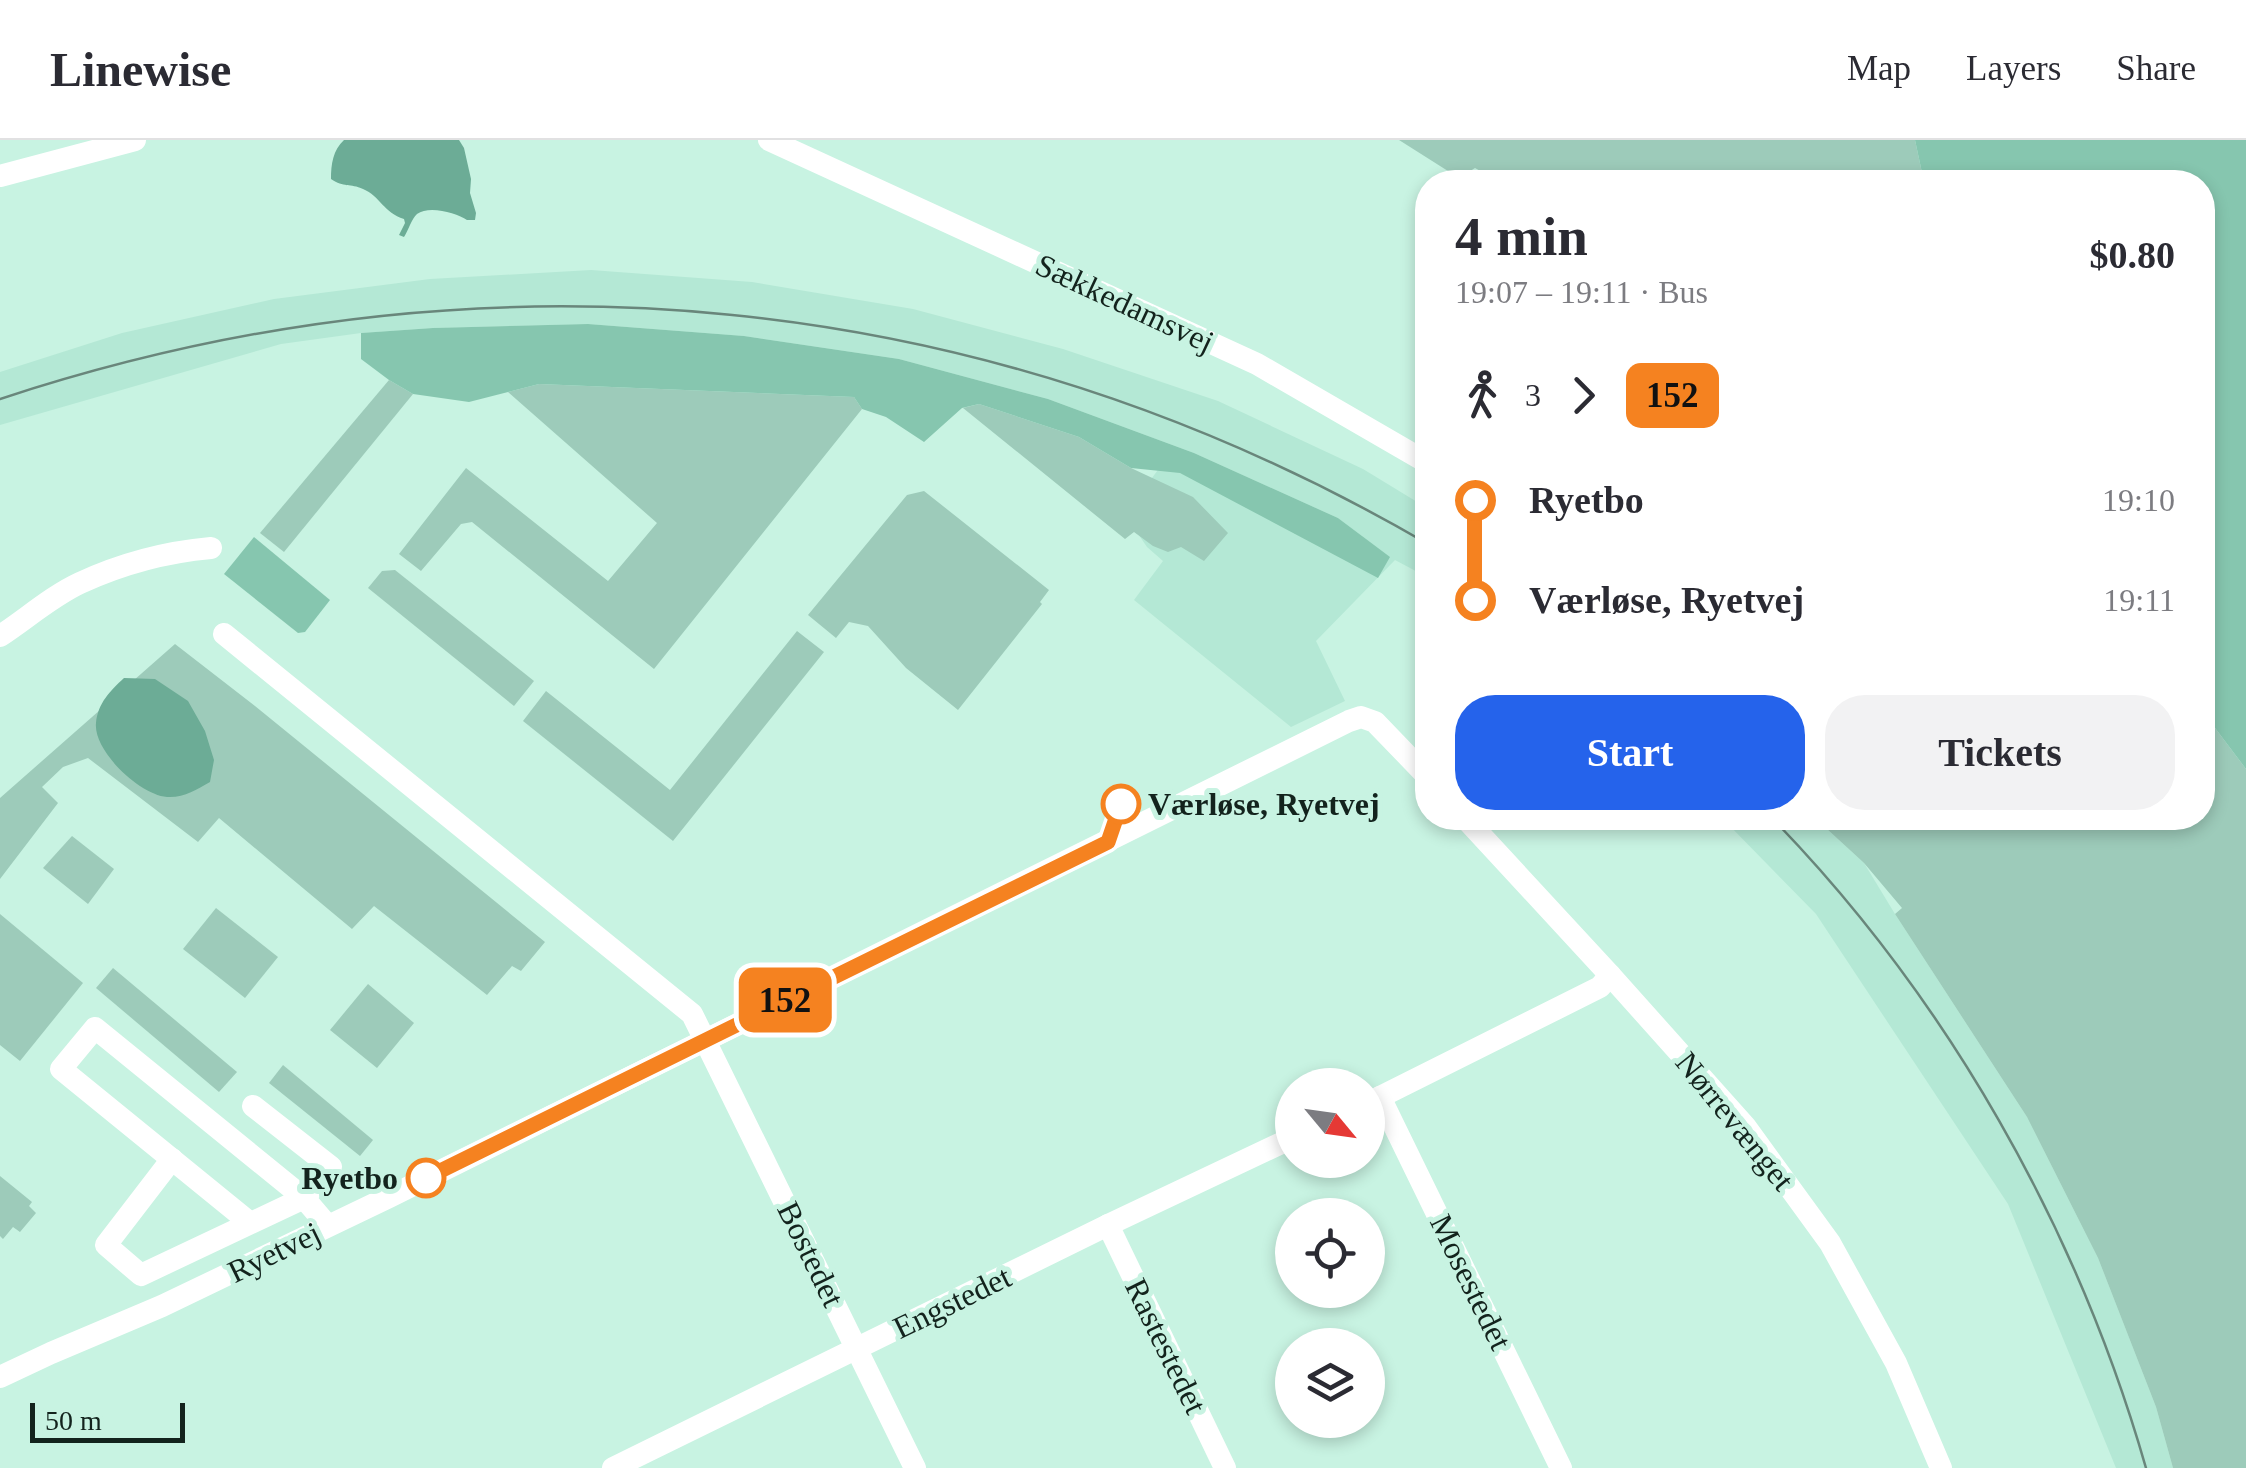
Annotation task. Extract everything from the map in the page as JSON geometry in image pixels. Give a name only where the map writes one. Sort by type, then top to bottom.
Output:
[{"type":"street","points":[[0,176],[136,140]]},
{"type":"street","name":"Sækkedamsvej","points":[[769,140],[818,150],[1257,364],[1415,455]]},
{"type":"street","points":[[0,636],[77,584],[130,564],[211,548]]},
{"type":"street","points":[[224,634],[692,1014],[706,1040]]},
{"type":"street","name":"Ryetvej","points":[[0,1378],[327,1226],[1349,721],[1361,718],[1375,722],[1415,764]]},
{"type":"street","name":"Nørrevænget","points":[[1476,830],[1745,1126],[1830,1244],[1896,1363],[1941,1468]]},
{"type":"street","points":[[1385,1094],[1600,987],[1610,974]]},
{"type":"street","points":[[249,1222],[61,1069],[95,1028],[304,1198],[327,1226]]},
{"type":"street","name":"Bostedet","points":[[706,1040],[915,1468]]},
{"type":"street","points":[[172,1160],[106,1246],[141,1275],[304,1198],[330,1167],[253,1106]]},
{"type":"street","name":"Mosestedet","points":[[1385,1122],[1561,1468]]},
{"type":"street","name":"Engstedet","points":[[613,1468],[1275,1146]]},
{"type":"street","name":"Rastestedet","points":[[1108,1225],[1225,1468]]},
{"type":"shaded area","points":[[344,140],[459,140],[471,179],[475,220],[443,211],[422,211],[404,237],[399,235],[404,219],[369,192],[331,179],[333,158]]},
{"type":"shaded area","points":[[1399,140],[1915,140],[1921,170],[1475,168],[1446,170]]},
{"type":"shaded area","points":[[1915,140],[2246,140],[2246,769],[2215,728],[2215,170],[1921,170]]},
{"type":"shaded area","points":[[591,270],[752,282],[913,309],[1063,349],[1218,401],[1363,469],[1415,501],[1415,571],[1395,560],[1316,641],[1345,701],[1291,727],[1134,600],[1163,561],[1132,525],[1133,504],[1171,452],[1363,537],[1338,518],[1194,453],[1048,399],[899,359],[744,336],[588,324],[361,333],[281,344],[0,425],[0,372],[122,333],[274,299],[430,279]]},
{"type":"shaded area","points":[[588,324],[744,336],[899,359],[1048,399],[1194,453],[1338,518],[1390,557],[1378,578],[1180,473],[1131,468],[1079,437],[979,404],[962,408],[924,442],[886,417],[862,409],[854,397],[539,384],[469,402],[413,394],[361,359],[361,333]]},
{"type":"shaded area","points":[[389,380],[413,394],[284,552],[260,533]]},
{"type":"shaded area","points":[[539,384],[854,397],[862,409],[654,669],[472,522],[461,524],[421,571],[399,554],[466,468],[608,581],[657,523],[508,392]]},
{"type":"shaded area","points":[[979,404],[1079,437],[1131,468],[1193,497],[1228,533],[1204,561],[1181,547],[1168,552],[1153,546],[1134,532],[1125,539],[963,408]]},
{"type":"shaded area","points":[[924,491],[1049,590],[958,710],[906,668],[868,626],[849,622],[836,638],[808,615],[907,495]]},
{"type":"shaded area","points":[[254,537],[330,600],[305,632],[298,633],[224,574]]},
{"type":"shaded area","points":[[395,570],[534,681],[514,706],[368,588],[382,571]]},
{"type":"shaded area","points":[[797,631],[824,652],[673,841],[523,721],[546,691],[670,790]]},
{"type":"shaded area","points":[[175,644],[545,942],[521,971],[512,966],[487,995],[374,906],[352,929],[219,818],[198,842],[88,758],[63,767],[42,787],[58,803],[0,879],[0,798]]},
{"type":"shaded area","points":[[124,678],[155,679],[188,701],[205,731],[214,760],[210,782],[184,795],[167,797],[144,789],[110,758],[97,734],[97,716],[106,698]]},
{"type":"shaded area","points":[[2215,728],[2246,769],[2246,1468],[2173,1468],[2156,1407],[2098,1258],[2027,1117],[1895,914],[1902,908],[1864,863],[1828,830],[2215,830]]},
{"type":"shaded area","points":[[1734,830],[1828,830],[1864,863],[2027,1117],[2098,1258],[2156,1407],[2173,1468],[2116,1468],[2008,1204],[1816,914]]},
{"type":"shaded area","points":[[72,836],[114,869],[88,904],[43,868]]},
{"type":"shaded area","points":[[216,908],[278,957],[245,998],[183,949]]},
{"type":"shaded area","points":[[0,914],[83,983],[20,1061],[0,1045]]},
{"type":"shaded area","points":[[113,968],[237,1072],[219,1092],[96,988]]},
{"type":"shaded area","points":[[368,984],[414,1023],[377,1068],[330,1030]]},
{"type":"shaded area","points":[[283,1065],[373,1140],[360,1156],[269,1083]]},
{"type":"shaded area","points":[[0,1176],[32,1202],[29,1206],[36,1213],[20,1232],[13,1227],[3,1239],[0,1236]]},
{"type":"tram line","points":[[0,399],[183,349],[366,318],[548,307],[730,315],[909,343],[1086,390],[1259,457],[1415,537]]},
{"type":"tram line","points":[[1783,830],[1895,962],[1999,1120],[2083,1290],[2146,1468]]},
{"type":"bus line","name":"152","points":[[426,1178],[1108,842],[1121,804]]},
{"type":"place","name":"Værløse, Ryetvej","points":[[1121,804]]},
{"type":"place","name":"Ryetbo","points":[[426,1178]]}]
